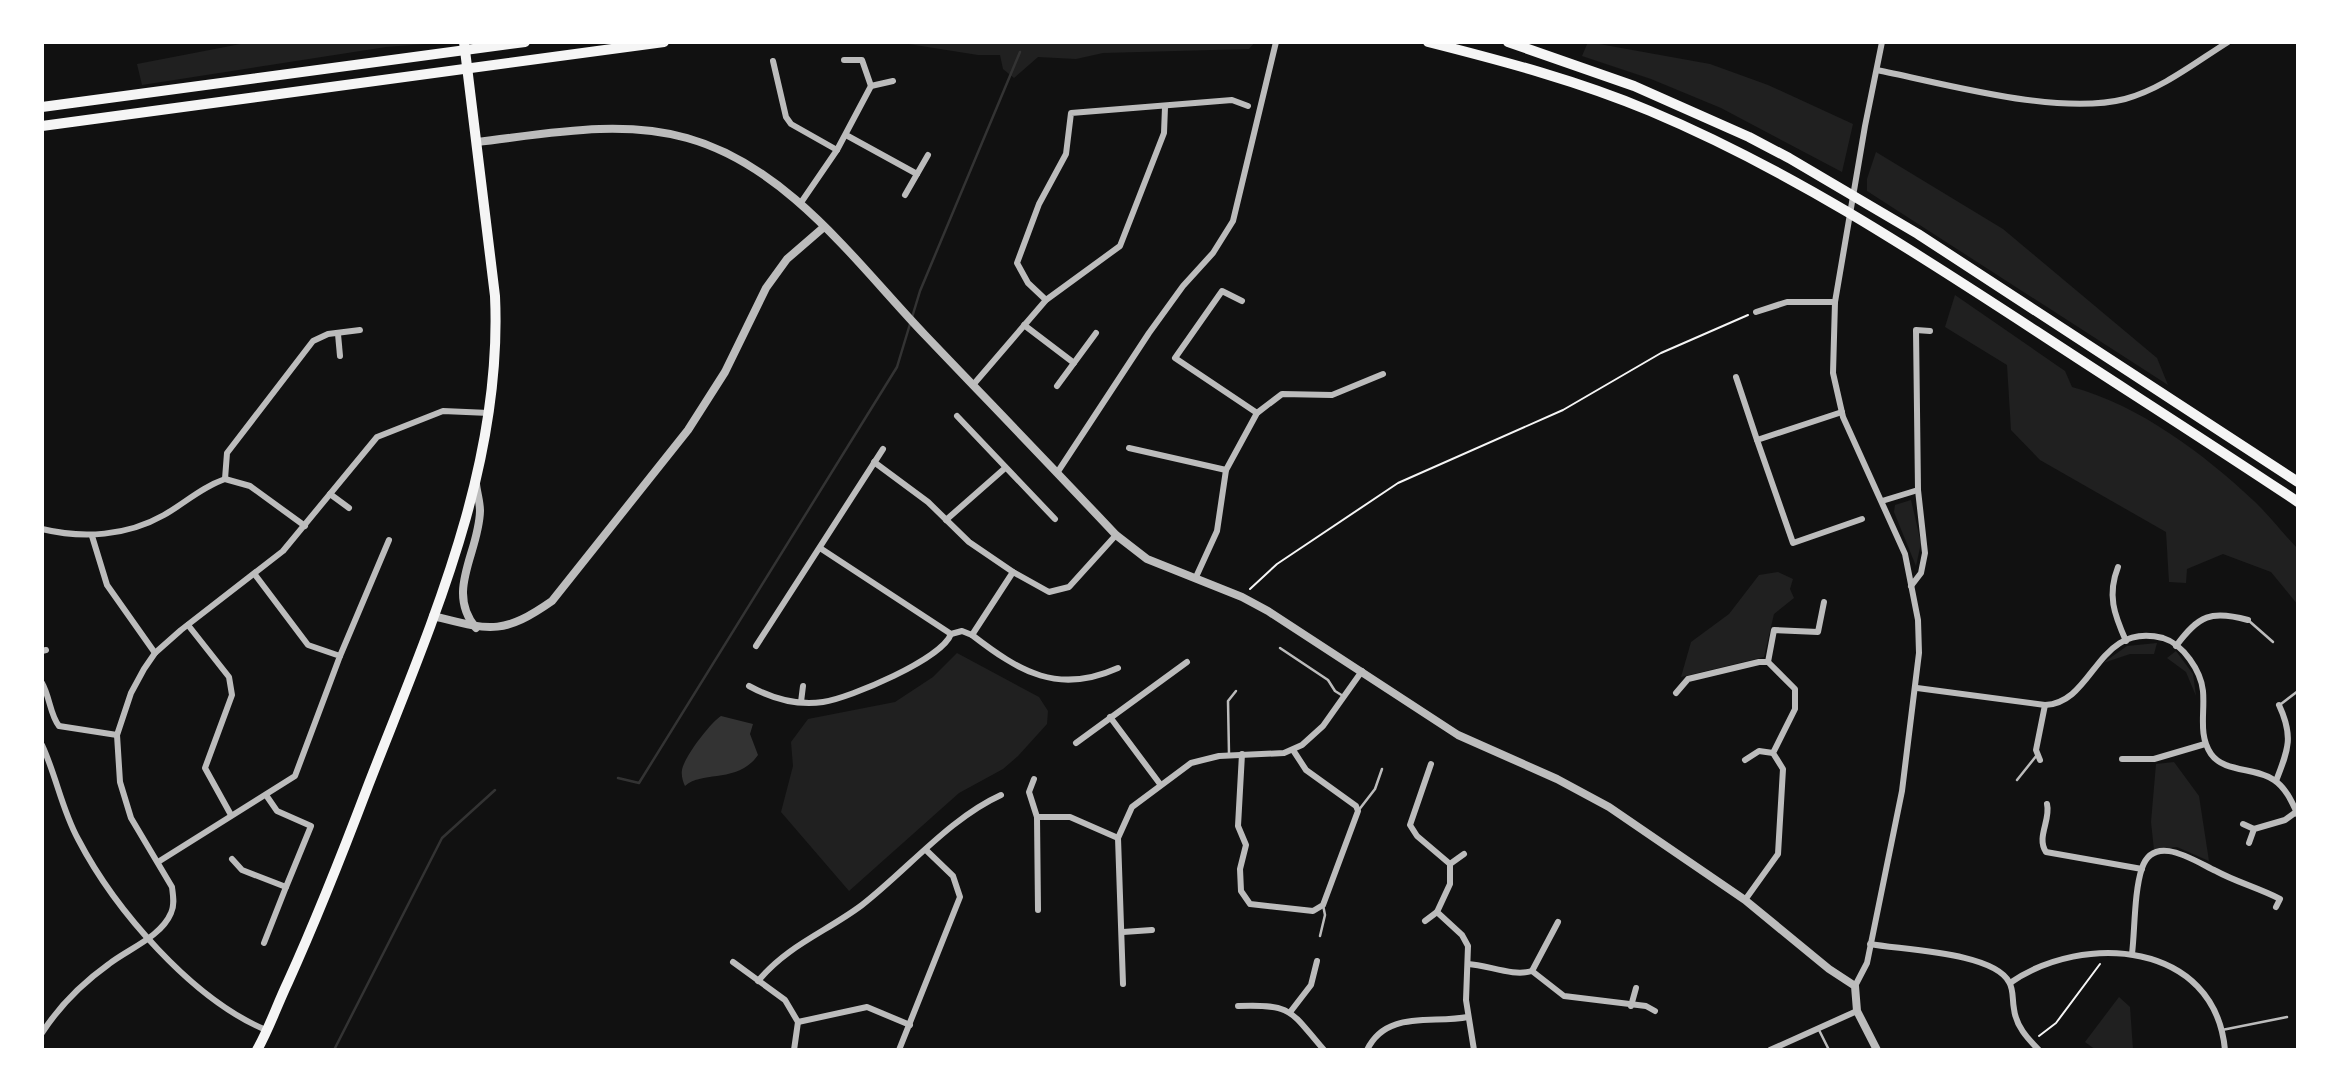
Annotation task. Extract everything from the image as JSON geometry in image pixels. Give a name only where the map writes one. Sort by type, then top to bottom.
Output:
[{"type":"highway","points":[[42,107],[525,42]]},
{"type":"highway","points":[[42,126],[664,42]]},
{"type":"highway","points":[[1428,42],[1571,81],[1650,111],[1751,157],[1819,194],[1937,266],[2298,502]]},
{"type":"highway","points":[[1508,42],[1645,91],[1789,158],[1918,234],[2298,482]]},
{"type":"main road","points":[[257,1050],[339,862],[433,616],[476,481],[490,413],[496,321],[474,110],[464,42]]},
{"type":"street","points":[[1057,473],[1149,333],[1183,286],[1213,253],[1233,221],[1276,42]]},
{"type":"street","points":[[1877,1050],[1857,1011],[1855,986],[1867,963],[1902,792],[1917,688],[1918,620],[1905,554],[1842,412],[1832,373],[1835,302],[1882,42]]},
{"type":"street","points":[[1877,70],[2007,95],[2060,102],[2104,102],[2148,91],[2228,42]]},
{"type":"street","points":[[844,60],[862,60],[872,86]]},
{"type":"street","points":[[773,61],[786,117],[791,124],[837,150]]},
{"type":"street","points":[[800,204],[837,150],[872,86],[893,80]]},
{"type":"street","points":[[1046,299],[1028,284],[1017,263],[1039,204],[1066,154],[1071,113],[1232,100],[1248,106]]},
{"type":"street","points":[[973,385],[1046,299],[1120,246],[1164,133],[1165,107]]},
{"type":"street","points":[[477,142],[599,129],[672,134],[698,141],[768,178],[824,227],[1116,535],[1147,559],[1242,597],[1363,671],[1458,735],[1557,779],[1609,807],[1745,900],[1810,954],[1855,986]]},
{"type":"street","points":[[846,135],[917,174]]},
{"type":"street","points":[[905,195],[928,155]]},
{"type":"street","points":[[433,616],[476,628],[517,623],[552,601],[702,410],[725,372],[766,288],[787,259],[824,227]]},
{"type":"street","points":[[1242,301],[1222,291],[1175,358],[1257,413]]},
{"type":"street","points":[[1756,312],[1787,302],[1835,302]]},
{"type":"street","points":[[1024,325],[1074,363]]},
{"type":"street","points":[[225,479],[224,462],[234,442],[313,341],[328,334],[360,330]]},
{"type":"street","points":[[1911,586],[1921,573],[1925,553],[1918,490],[1916,330],[1930,331]]},
{"type":"street","points":[[1057,386],[1096,333]]},
{"type":"street","points":[[338,334],[340,356]]},
{"type":"street","points":[[1196,577],[1217,531],[1226,470],[1257,413],[1282,394],[1315,397],[1332,395],[1383,374]]},
{"type":"street","points":[[1736,377],[1793,543],[1862,519]]},
{"type":"street","points":[[42,1033],[61,1003],[108,964],[147,939],[171,914],[174,898],[125,802],[120,782],[117,735],[131,693],[155,653],[188,625],[256,576],[283,551],[377,438],[443,411],[490,413]]},
{"type":"street","points":[[1757,440],[1842,412]]},
{"type":"street","points":[[957,416],[1004,469],[1055,519]]},
{"type":"street","points":[[1129,448],[1226,470]]},
{"type":"street","points":[[756,646],[883,449]]},
{"type":"street","points":[[874,462],[928,502],[969,542],[1040,589],[1061,591],[1081,575],[1116,535]]},
{"type":"street","points":[[947,520],[1004,469]]},
{"type":"street","points":[[42,529],[92,536],[129,528],[163,516],[194,494],[225,479],[250,486],[305,526]]},
{"type":"street","points":[[476,481],[480,512],[461,594],[464,610],[476,628]]},
{"type":"street","points":[[1882,501],[1918,490]]},
{"type":"street","points":[[330,494],[348,508]]},
{"type":"street","points":[[92,536],[107,585],[155,653]]},
{"type":"street","points":[[158,863],[295,776],[340,656],[389,540]]},
{"type":"street","points":[[820,548],[951,634]]},
{"type":"street","points":[[2118,567],[2112,584],[2111,601],[2126,641]]},
{"type":"street","points":[[972,635],[1013,572]]},
{"type":"street","points":[[256,576],[308,645],[340,656]]},
{"type":"street","points":[[1768,662],[1774,630],[1818,632],[1824,602]]},
{"type":"street","points":[[2176,646],[2194,625],[2208,616],[2219,613],[2248,620]]},
{"type":"street","points":[[188,625],[232,682],[232,695],[205,768],[231,816]]},
{"type":"street","points":[[749,686],[765,695],[802,702],[822,702],[863,690],[940,650],[951,634],[962,631],[1010,662],[1047,678],[1079,681],[1118,668]]},
{"type":"street","points":[[1917,688],[2045,705],[2067,699],[2102,655],[2126,641],[2156,637],[2176,646],[2188,658],[2201,682],[2205,744],[2216,760],[2222,764],[2266,775],[2276,781],[2297,813],[2254,830],[2243,824]]},
{"type":"street","points":[[1076,743],[1186,662]]},
{"type":"street","points":[[1676,693],[1688,679],[1768,662]]},
{"type":"street","points":[[1768,662],[1793,685],[1797,700],[1773,753]]},
{"type":"street","points":[[1122,984],[1123,932],[1118,838],[1132,807],[1191,763],[1242,754],[1278,754],[1293,750],[1312,738],[1363,671]]},
{"type":"street","points":[[42,683],[52,704],[53,719],[60,726],[117,735]]},
{"type":"street","points":[[802,702],[803,686]]},
{"type":"street","points":[[2039,757],[2045,705]]},
{"type":"street","points":[[2276,781],[2287,753],[2290,732],[2279,705]]},
{"type":"street","points":[[1110,717],[1160,784]]},
{"type":"street","points":[[2123,759],[2154,759],[2205,744]]},
{"type":"street","points":[[42,745],[77,838],[116,901],[147,939],[209,995],[242,1018],[266,1030]]},
{"type":"street","points":[[1242,754],[1238,826],[1246,845],[1240,869],[1241,891],[1250,904],[1313,911],[1324,905],[1358,811],[1356,806],[1306,771],[1293,750]]},
{"type":"street","points":[[1745,760],[1759,751],[1773,753],[1783,769],[1778,854],[1745,900]]},
{"type":"street","points":[[1425,921],[1437,912],[1450,884],[1450,864],[1417,836],[1410,825],[1431,764]]},
{"type":"street","points":[[1034,779],[1029,792],[1037,817],[1038,911]]},
{"type":"street","points":[[264,943],[310,825],[277,811],[265,795]]},
{"type":"street","points":[[758,981],[775,960],[858,907],[976,806],[1001,795]]},
{"type":"street","points":[[2047,804],[2049,811],[2042,841],[2046,852],[2142,869]]},
{"type":"street","points":[[1037,817],[1070,817],[1118,838]]},
{"type":"street","points":[[2249,843],[2254,830]]},
{"type":"street","points":[[899,1050],[960,897],[953,876],[926,850]]},
{"type":"street","points":[[2132,954],[2142,869],[2150,857],[2163,852],[2189,855],[2216,871],[2280,899],[2276,907]]},
{"type":"street","points":[[1450,864],[1464,854]]},
{"type":"street","points":[[232,859],[242,870],[286,887]]},
{"type":"street","points":[[1437,912],[1465,939],[1468,1017],[1474,1050]]},
{"type":"street","points":[[1532,971],[1558,922]]},
{"type":"street","points":[[1123,932],[1152,930]]},
{"type":"street","points":[[1870,944],[1975,961],[1999,971],[2010,984],[2016,1020],[2039,1050]]},
{"type":"street","points":[[2010,984],[2037,966],[2106,954],[2132,954],[2173,966],[2209,1001],[2222,1030],[2225,1050]]},
{"type":"street","points":[[1291,1010],[1311,985],[1318,961]]},
{"type":"street","points":[[733,962],[785,1000],[798,1022],[794,1050]]},
{"type":"street","points":[[1468,964],[1487,965],[1514,973],[1532,971],[1564,996],[1646,1006],[1655,1011]]},
{"type":"street","points":[[1632,1006],[1636,988]]},
{"type":"street","points":[[1238,1006],[1274,1005],[1291,1010],[1324,1050]]},
{"type":"street","points":[[798,1022],[867,1007],[910,1024]]},
{"type":"street","points":[[1771,1050],[1857,1011]]},
{"type":"street","points":[[1367,1050],[1378,1032],[1391,1024],[1468,1017]]},
{"type":"lane","points":[[2248,620],[2273,642]]},
{"type":"lane","points":[[1280,648],[1328,680],[1335,691],[1344,697]]},
{"type":"lane","points":[[1229,756],[1228,701],[1237,691]]},
{"type":"lane","points":[[2279,705],[2298,691]]},
{"type":"lane","points":[[2017,780],[2030,760],[2039,757]]},
{"type":"lane","points":[[1358,811],[1375,789],[1382,769]]},
{"type":"lane","points":[[1320,936],[1325,915],[1324,905]]},
{"type":"lane","points":[[2222,1030],[2287,1017]]},
{"type":"lane","points":[[1819,1030],[1829,1050]]},
{"type":"path","points":[[1242,597],[1277,564],[1398,483],[1563,410],[1661,353],[1756,312]]},
{"type":"path","points":[[2032,1044],[2056,1023],[2106,954]]},
{"type":"shaded area","points":[[251,42],[451,42],[386,47],[142,85],[137,64]]},
{"type":"shaded area","points":[[896,42],[1255,42],[1249,49],[1103,53],[1076,59],[1038,57],[1014,78],[1003,69],[1000,55],[978,55]]},
{"type":"shaded area","points":[[1588,42],[1710,64],[1768,85],[1853,124],[1842,172],[1721,108],[1651,79],[1582,56]]},
{"type":"shaded area","points":[[1876,152],[2003,229],[2157,358],[2168,385],[1867,191],[1867,179]]},
{"type":"shaded area","points":[[1955,295],[2065,371],[2072,387],[2097,395],[2146,419],[2192,449],[2235,483],[2298,549],[2298,605],[2271,572],[2223,554],[2187,569],[2186,583],[2169,582],[2166,532],[2040,460],[2011,430],[2007,365],[1945,327]]},
{"type":"shaded area","points":[[1911,500],[1921,543],[1916,566],[1894,512],[1895,505]]},
{"type":"shaded area","points":[[1778,572],[1793,579],[1790,589],[1794,598],[1774,614],[1764,657],[1681,677],[1691,642],[1729,614],[1759,575]]},
{"type":"shaded area","points":[[2157,643],[2154,654],[2130,654],[2103,663],[2127,646]]},
{"type":"shaded area","points":[[2176,651],[2193,674],[2196,696],[2186,672],[2167,658]]},
{"type":"shaded area","points":[[957,653],[1039,697],[1048,711],[1047,724],[1003,769],[959,793],[849,891],[781,812],[793,766],[791,742],[808,719],[895,702],[933,677]]},
{"type":"shaded area","points":[[721,716],[753,724],[750,734],[758,755],[741,770],[701,778],[685,786],[682,778],[684,764],[705,732]]},
{"type":"shaded area","points":[[2174,762],[2199,796],[2209,861],[2177,847],[2154,850],[2151,822],[2156,764]]},
{"type":"shaded area","points":[[2119,997],[2130,1007],[2133,1050],[2096,1050],[2085,1042]]},
{"type":"waterway","points":[[618,778],[639,783],[897,367],[920,291],[1020,52]]},
{"type":"waterway","points":[[334,1050],[442,838],[495,790]]}]
